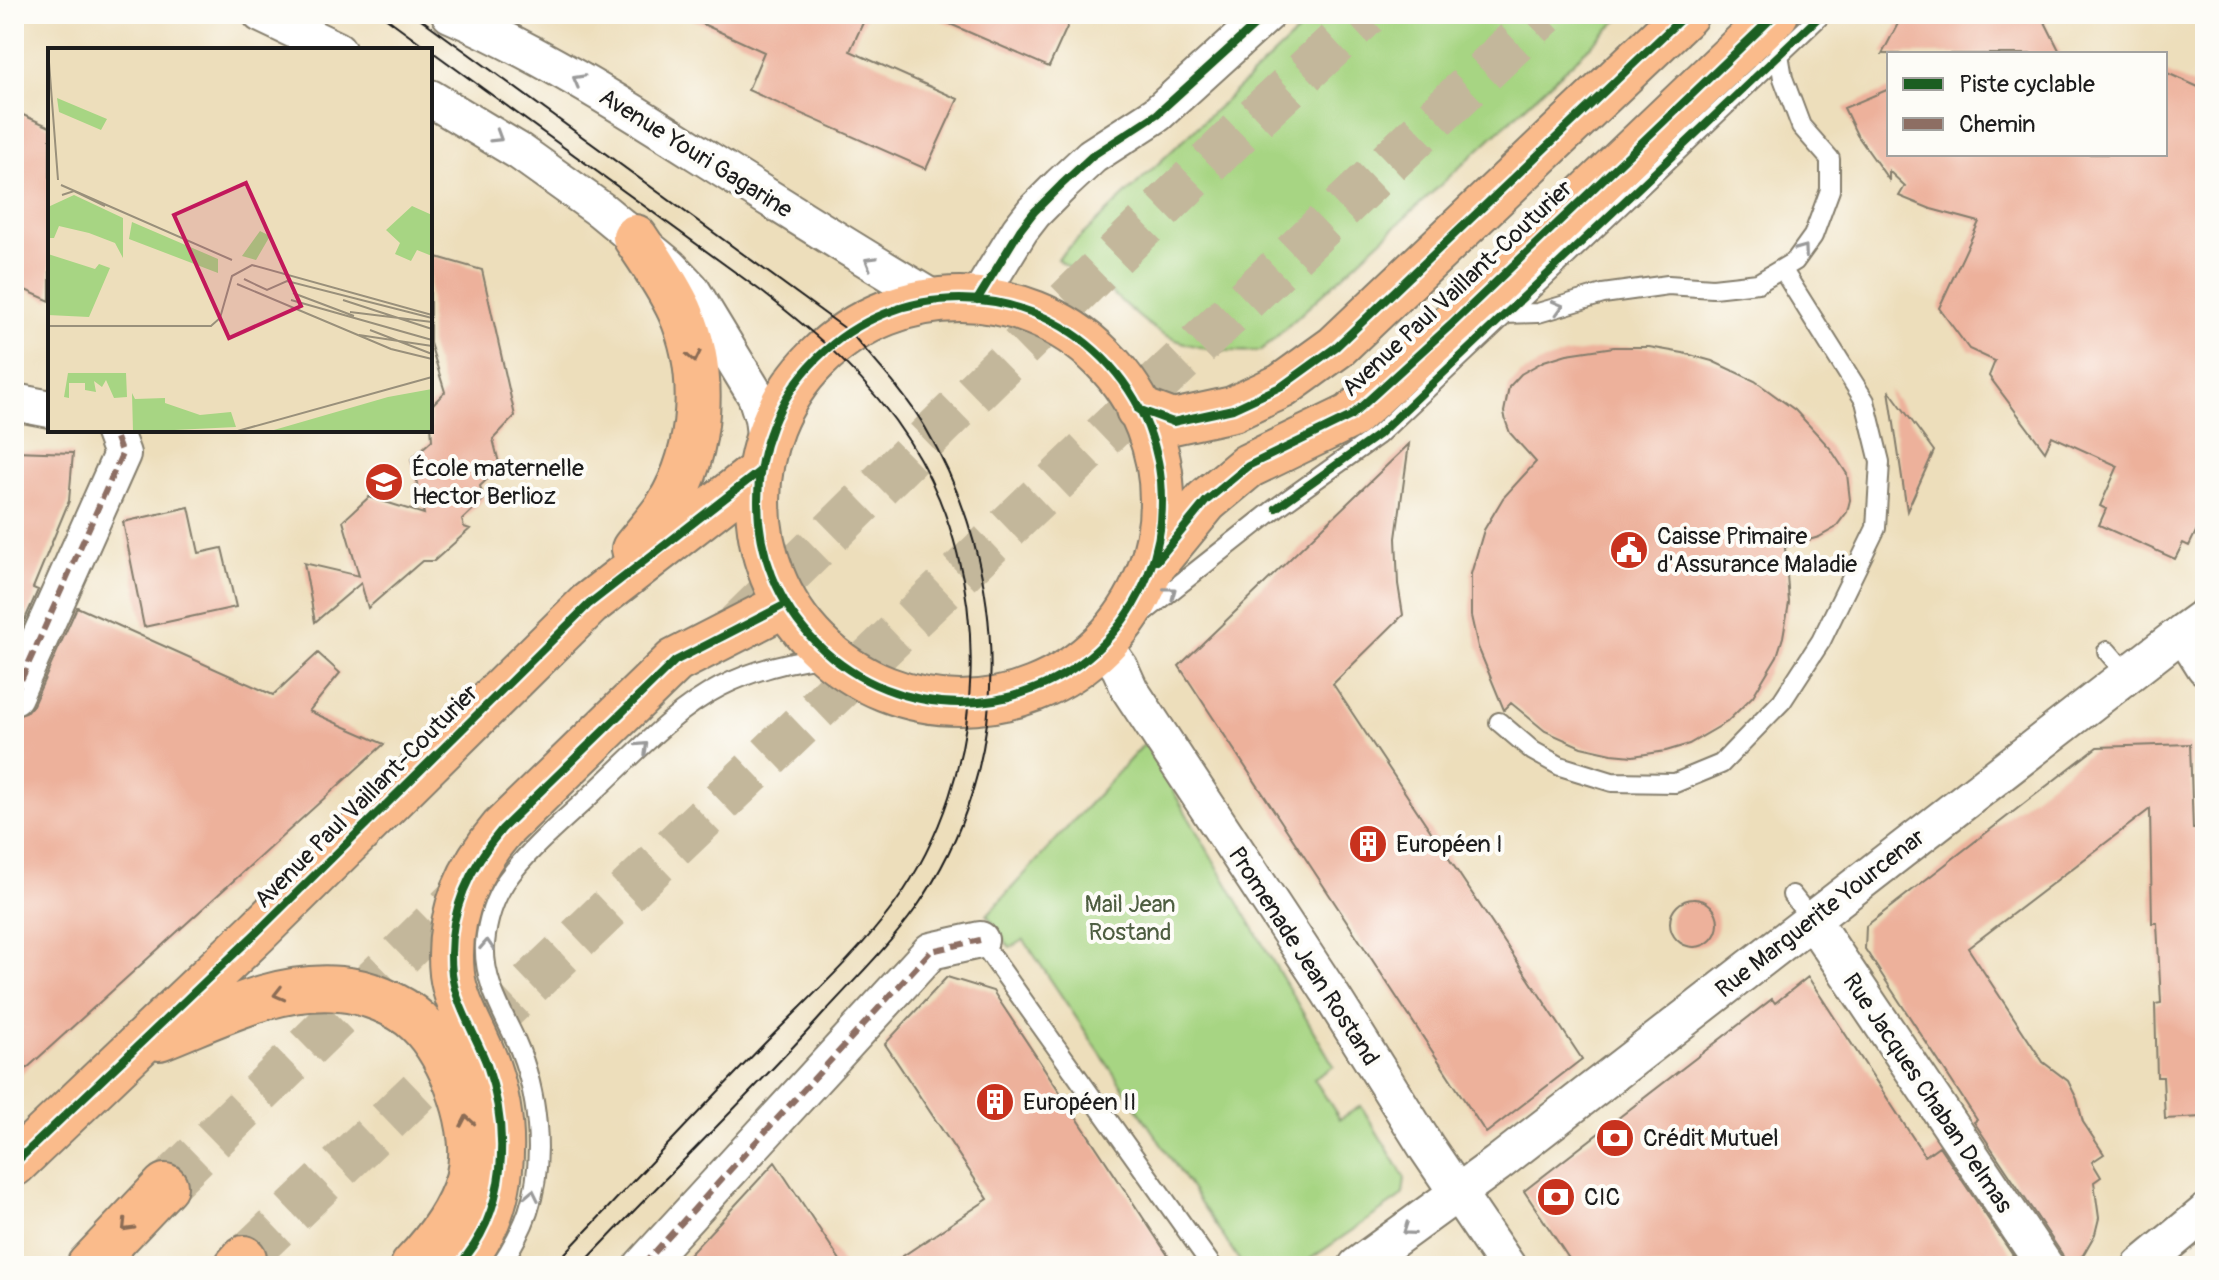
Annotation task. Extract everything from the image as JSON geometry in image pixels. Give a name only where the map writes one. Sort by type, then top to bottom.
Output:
[{"type":"main road","name":"Avenue Paul Vaillant-Couturier","points":[[1138,409],[1173,422],[1193,419],[1256,399],[1299,375],[1336,347],[1686,14]]},
{"type":"main road","name":"Avenue Paul Vaillant-Couturier","points":[[1152,567],[1161,531],[1163,500],[1152,444],[1124,380],[1102,352],[1026,309],[957,300],[901,308],[872,319],[830,347],[796,380],[783,399],[763,457],[757,520],[772,577],[786,604],[807,633],[831,656],[874,684],[908,696],[941,703],[969,704],[1018,697],[1085,662],[1107,642],[1130,610],[1152,567],[1206,501],[1226,483],[1273,452],[1351,416],[1776,28]]},
{"type":"main road","points":[[589,604],[668,506],[684,470],[697,417],[697,367],[687,327],[664,280],[635,237]]},
{"type":"main road","name":"Avenue Paul Vaillant-Couturier","points":[[14,1164],[139,1047],[589,604],[763,457]]},
{"type":"main road","points":[[458,1266],[475,1248],[499,1188],[502,1131],[487,1064],[456,993],[452,972],[454,924],[468,878],[482,852],[502,829],[675,661],[786,604]]},
{"type":"main road","points":[[139,1047],[260,999],[316,988],[344,989],[367,995],[401,1010],[418,1022],[441,1052],[463,1099],[470,1142],[468,1177],[451,1219],[434,1244],[413,1266]]},
{"type":"main road","points":[[89,1266],[165,1186]]},
{"type":"street","points":[[261,14],[312,37]]},
{"type":"street","name":"Avenue Youri Gagarine","points":[[450,14],[493,33],[621,105],[859,255],[957,300]]},
{"type":"street","points":[[957,300],[1034,212],[1092,156],[1157,114],[1267,14]]},
{"type":"street","points":[[432,99],[520,152],[635,237],[670,267],[699,301],[756,396],[763,418],[763,457]]},
{"type":"street","points":[[14,402],[48,409]]},
{"type":"street","points":[[14,696],[122,454],[114,432]]},
{"type":"street","points":[[2194,624],[2205,667]]},
{"type":"street","name":"Rue Marguerite Yourcenar","points":[[1357,1266],[1458,1195],[1802,908],[2117,663],[2194,624]]},
{"type":"street","name":"Promenade Jean Rostand","points":[[1107,642],[1130,690],[1507,1266]]},
{"type":"street","name":"Rue Jacques Chaban Delmas","points":[[1802,908],[2045,1266]]},
{"type":"street","points":[[642,1266],[931,951],[980,940]]},
{"type":"street","points":[[2141,1266],[2205,1213]]},
{"type":"lane","name":"Avenue Paul Vaillant-Couturier","points":[[1107,642],[1276,508],[1378,435],[1508,313],[1776,28],[1822,14]]},
{"type":"lane","points":[[1453,323],[1508,313],[1538,313],[1603,294],[1668,285],[1713,288],[1758,283],[1795,261],[1813,236],[1830,190],[1830,159],[1801,126],[1783,78],[1776,28]]},
{"type":"lane","points":[[1499,722],[1533,751],[1560,766],[1612,782],[1675,783],[1721,764],[1782,701],[1821,641],[1876,528],[1880,462],[1865,401],[1782,269]]},
{"type":"lane","points":[[500,1266],[516,1240],[528,1211],[536,1174],[537,1147],[525,1063],[490,988],[486,964],[489,921],[504,885],[536,846],[689,707],[719,687],[766,668],[831,656]]},
{"type":"lane","points":[[980,940],[1212,1266]]},
{"type":"green space","points":[[1317,14],[1625,14],[1261,351],[1208,349],[1170,337],[1144,321],[1105,288],[1057,259]]},
{"type":"green space","name":"Mail Jean Rostand","points":[[1145,743],[1334,1066],[1314,1079],[1340,1119],[1361,1106],[1405,1178],[1403,1194],[1398,1199],[1300,1266],[1243,1266],[1024,940],[1010,948],[987,915]]},
{"type":"building","points":[[681,14],[867,14],[850,51],[958,99],[926,169],[748,90],[764,52]]},
{"type":"building","points":[[927,14],[1073,14],[1049,67]]},
{"type":"building","points":[[1903,14],[2041,14],[2060,52],[1887,52],[1882,54]]},
{"type":"building","points":[[2167,73],[2205,90],[2205,513],[2189,546],[2183,543],[2175,559],[2099,525],[2106,509],[2100,506],[2118,466],[2052,436],[2045,451],[1989,376],[1995,361],[1969,349],[1939,308],[1979,222],[1931,209],[1899,196],[1905,186],[1889,171],[1889,180],[1857,135],[1844,108],[1887,90],[1887,156],[2167,156]]},
{"type":"building","points":[[14,111],[48,126],[48,300],[14,285]]},
{"type":"building","points":[[432,256],[482,270],[515,416],[493,439],[500,467],[480,486],[484,499],[462,520],[464,527],[470,529],[434,561],[422,561],[368,608],[361,583],[315,622],[304,563],[359,576],[343,521],[369,497],[424,514],[411,459],[432,440],[432,405],[445,392],[432,350]]},
{"type":"building","name":"Caisse Primaire d'Assurance Maladie","points":[[1614,347],[1649,347],[1683,353],[1712,361],[1755,381],[1795,410],[1830,448],[1847,474],[1850,500],[1847,512],[1835,528],[1819,537],[1785,547],[1789,603],[1783,637],[1777,656],[1753,696],[1727,722],[1689,744],[1633,756],[1581,747],[1545,731],[1511,703],[1504,710],[1478,647],[1471,616],[1471,574],[1484,530],[1503,498],[1536,462],[1510,433],[1506,422],[1504,412],[1509,387],[1521,374],[1544,361]]},
{"type":"building","points":[[1889,390],[1934,451],[1907,511]]},
{"type":"building","name":"Européen I","points":[[1409,444],[1396,538],[1403,615],[1333,684],[1582,1059],[1486,1133],[1179,666]]},
{"type":"building","points":[[14,451],[73,453],[69,501],[33,588],[38,590],[14,644]]},
{"type":"building","points":[[189,507],[199,553],[222,548],[236,607],[144,627],[123,522]]},
{"type":"building","points":[[77,607],[273,695],[318,653],[340,673],[309,711],[384,744],[14,1080],[14,717],[26,713],[33,705]]},
{"type":"building","points":[[2190,744],[2193,829],[2203,829],[2205,884],[2205,1094],[2201,1094],[2202,1117],[2165,1119],[2163,1077],[2157,1077],[2155,1004],[2161,1003],[2157,923],[2152,923],[2150,809],[1968,948],[2043,1062],[2068,1081],[2083,1122],[2104,1154],[2092,1162],[2101,1177],[2094,1182],[2099,1218],[2095,1234],[2083,1255],[2066,1266],[2062,1254],[1865,949],[1866,926],[2097,747]]},
{"type":"building","points":[[1694,899],[1711,906],[1718,923],[1711,940],[1694,947],[1677,940],[1670,923],[1677,906]]},
{"type":"building","name":"Européen II","points":[[947,977],[993,991],[1175,1266],[888,1266],[988,1199],[885,1044]]},
{"type":"building","points":[[1808,977],[1925,1156],[1939,1146],[2020,1266],[1574,1266],[1524,1191],[1772,999],[1775,1003]]},
{"type":"building","points":[[775,1162],[844,1266],[679,1266]]},
{"type":"tunnel","points":[[737,625],[1243,129],[1367,14]]},
{"type":"tunnel","points":[[244,1258],[1544,14]]},
{"type":"tunnel","points":[[165,1186],[474,883]]},
{"type":"tram line","points":[[381,14],[427,48]]},
{"type":"tram line","points":[[414,14],[850,332],[917,414],[954,484],[974,544],[987,606],[991,669],[986,732],[972,794],[949,853],[916,908],[883,949],[794,1045],[581,1266]]},
{"type":"tram line","points":[[432,51],[761,291],[803,324],[860,378],[909,441],[938,495],[957,553],[968,614],[970,675],[964,737],[949,796],[926,853],[894,905],[848,959],[553,1266]]},
{"type":"marked path","points":[[14,696],[122,454],[114,432]]},
{"type":"marked path","points":[[642,1266],[931,951],[980,940]]},
{"type":"cycle path","points":[[977,300],[1020,230],[1061,185],[1092,156],[1157,114],[1267,14]]},
{"type":"cycle path","points":[[1138,409],[1173,422],[1233,409],[1282,386],[1336,347],[1686,14]]},
{"type":"cycle path","points":[[1157,561],[1206,501],[1248,466],[1351,416],[1453,323],[1776,14]]},
{"type":"cycle path","points":[[1276,508],[1378,435],[1822,14]]},
{"type":"cycle path","points":[[960,299],[999,303],[1037,314],[1072,333],[1103,358],[1128,389],[1147,424],[1158,462],[1162,501],[1158,540],[1147,578],[1128,613],[1103,644],[1072,669],[1037,688],[999,699],[960,703],[921,699],[883,688],[848,669],[817,644],[792,613],[773,578],[762,540],[758,501],[762,462],[773,424],[792,389],[817,358],[848,333],[883,314],[921,303],[960,299]]},
{"type":"cycle path","points":[[14,1164],[257,932],[589,604],[760,471]]},
{"type":"cycle path","points":[[458,1266],[475,1245],[487,1221],[500,1170],[501,1143],[499,1117],[487,1065],[462,1009],[452,974],[452,933],[469,878],[502,829],[675,661],[786,604]]},
{"type":"place","name":"École maternelle Hector Berlioz","points":[[384,482]]},
{"type":"place","name":"Caisse Primaire d'Assurance Maladie","points":[[1629,550]]},
{"type":"place","name":"Européen I","points":[[1368,844]]},
{"type":"place","name":"Européen II","points":[[995,1102]]},
{"type":"place","name":"Crédit Mutuel","points":[[1615,1138]]},
{"type":"place","name":"CIC","points":[[1556,1197]]}]
